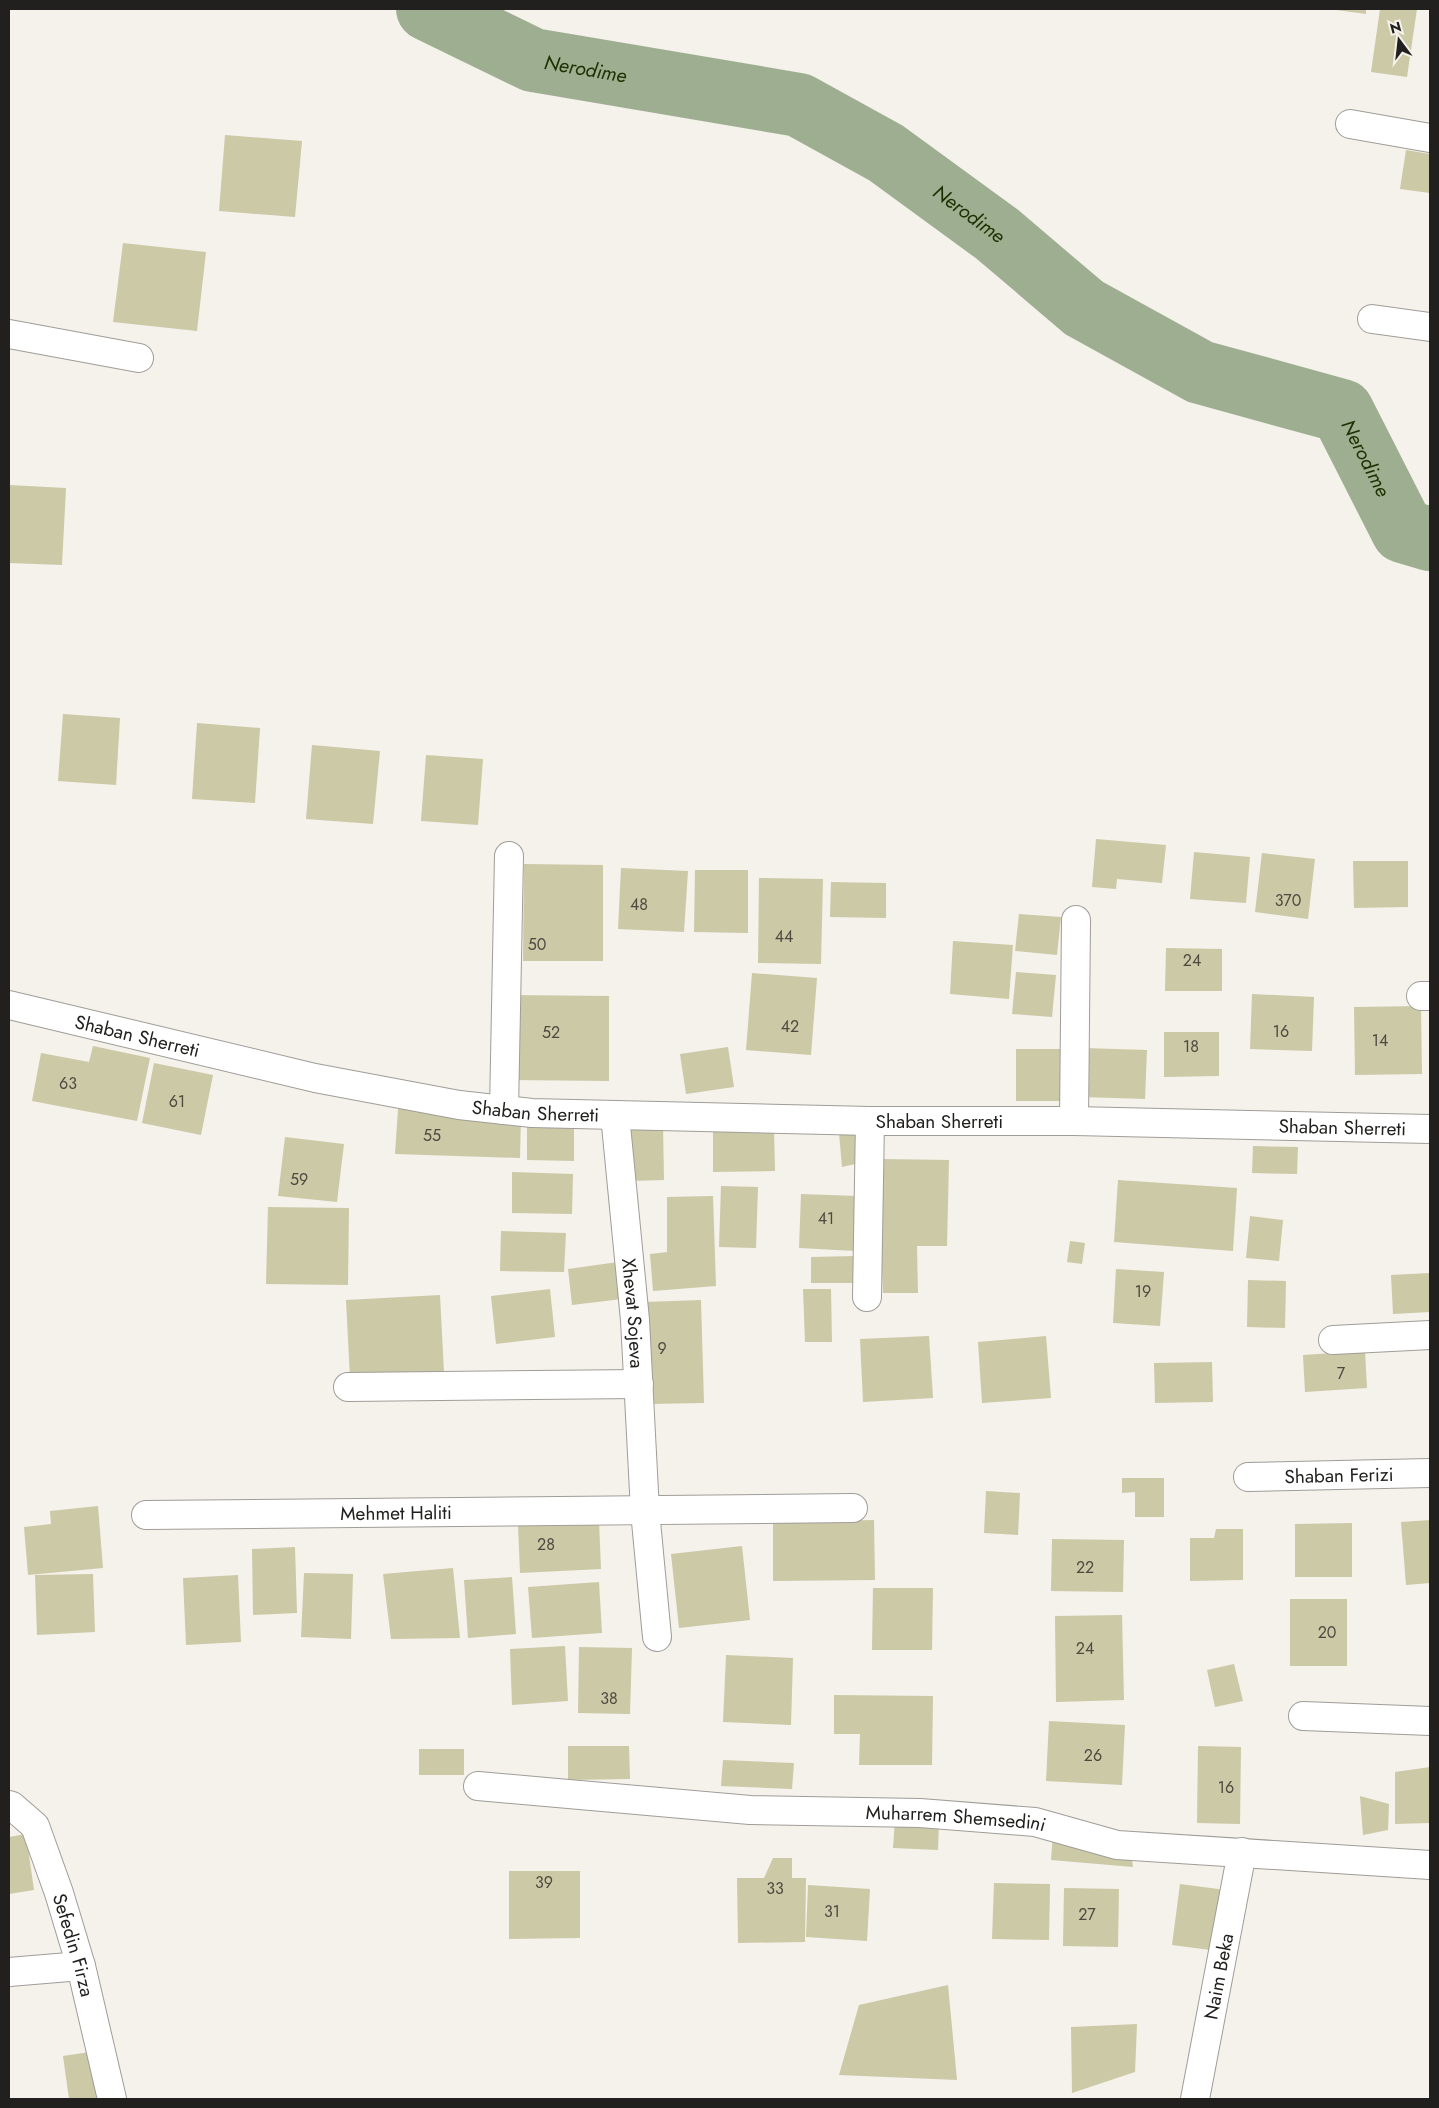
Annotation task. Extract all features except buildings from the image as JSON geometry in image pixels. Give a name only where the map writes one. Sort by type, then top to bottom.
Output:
[{"type":"street","points":[[1350,124],[1430,138]]},
{"type":"street","points":[[1372,319],[1430,327]]},
{"type":"street","points":[[9,334],[139,358]]},
{"type":"street","points":[[504,1110],[509,856]]},
{"type":"street","points":[[1074,1122],[1076,920]]},
{"type":"street","name":"Shaban Sherreti","points":[[9,1005],[315,1078],[459,1105],[504,1110],[615,1115],[870,1121],[1074,1122],[1430,1129]]},
{"type":"street","name":"Xhevat Sojeva","points":[[615,1115],[635,1320],[645,1511],[657,1637]]},
{"type":"street","points":[[867,1297],[870,1121]]},
{"type":"street","points":[[1333,1340],[1430,1335]]},
{"type":"street","points":[[348,1388],[639,1384]]},
{"type":"street","name":"Shaban Ferizi","points":[[1248,1477],[1430,1473]]},
{"type":"street","points":[[645,1511],[853,1508]]},
{"type":"street","name":"Mehmet Haliti","points":[[146,1515],[645,1511]]},
{"type":"street","points":[[1303,1716],[1430,1721]]},
{"type":"street","name":"Muharrem Shemsedini","points":[[478,1786],[750,1810],[920,1813],[1035,1822],[1117,1845],[1430,1865]]},
{"type":"street","name":"Sefedin Firza","points":[[9,1805],[35,1826],[59,1894],[81,1966],[112,2099]]},
{"type":"street","name":"Naim Beka","points":[[1195,2099],[1242,1852]]},
{"type":"street","points":[[9,1972],[81,1966]]},
{"type":"waterway","name":"Nerodime","points":[[428,9],[533,60],[799,105],[886,153],[997,234],[1084,308],[1200,372],[1342,411],[1403,531],[1430,539]]}]
